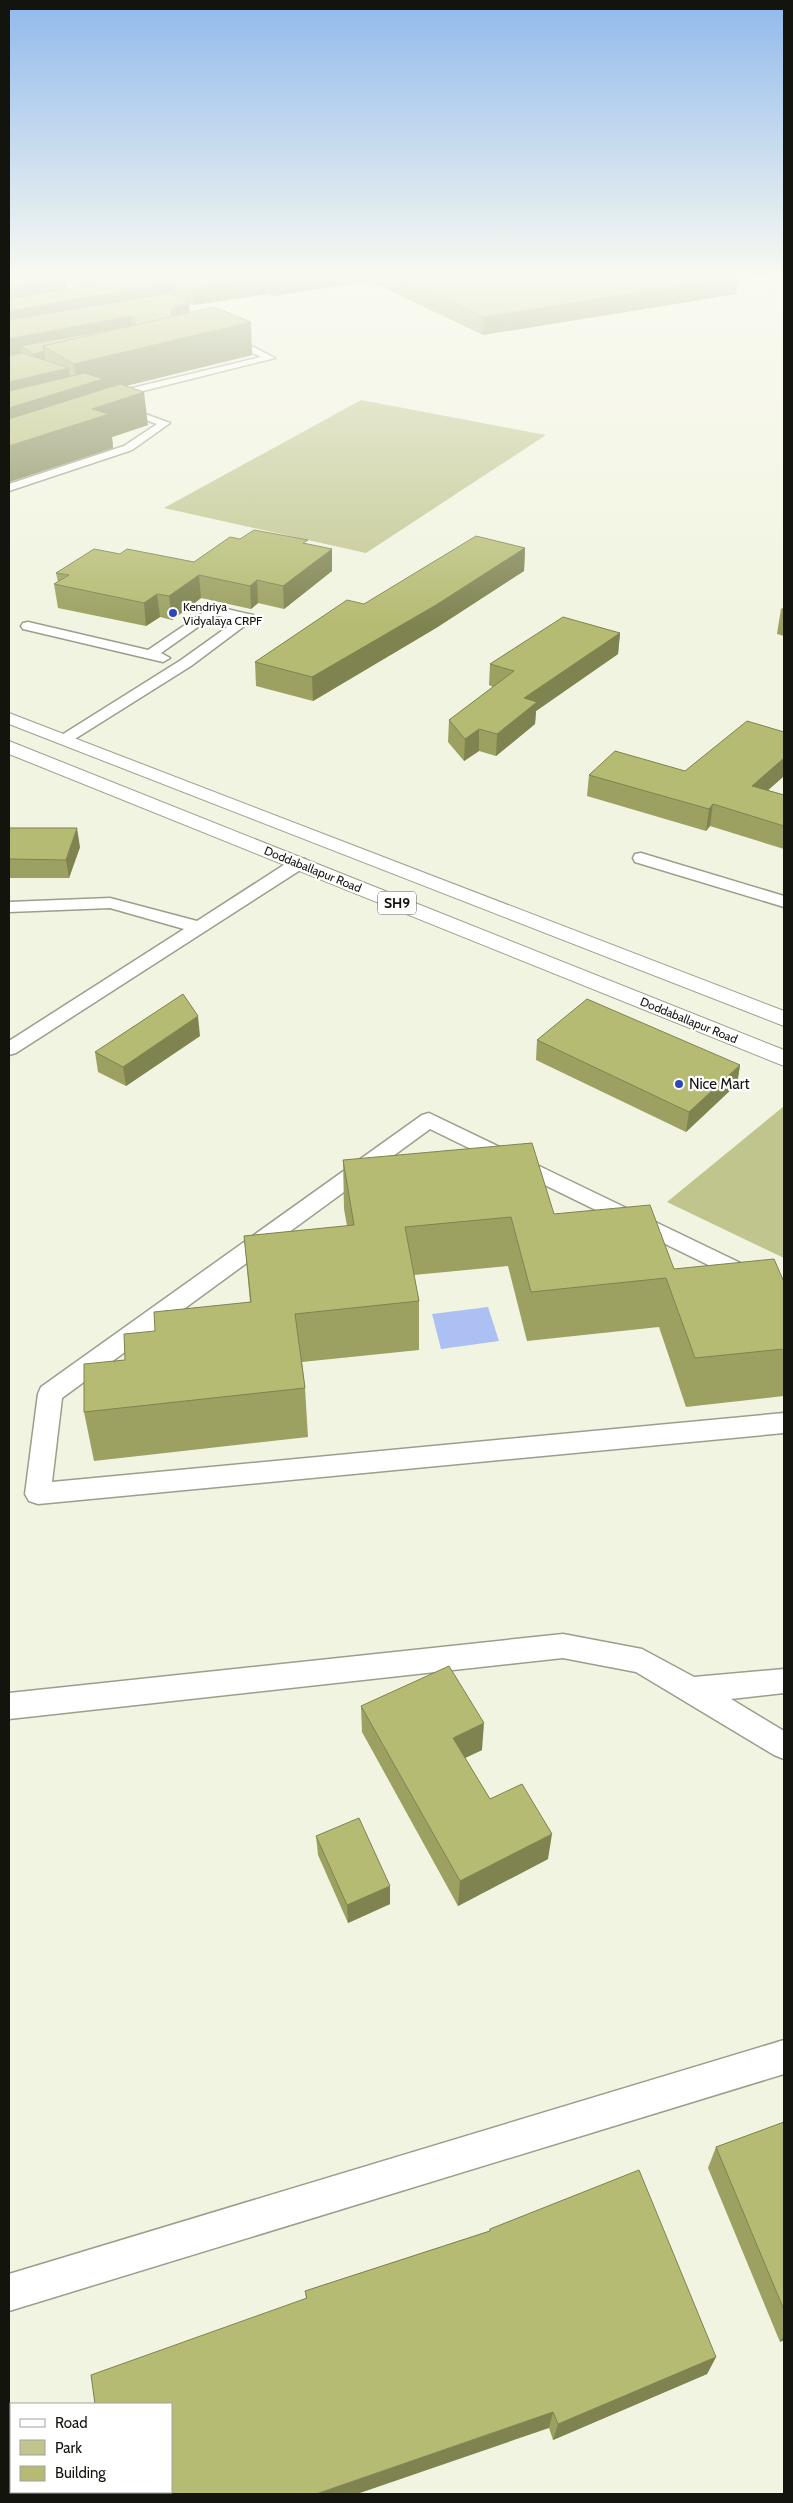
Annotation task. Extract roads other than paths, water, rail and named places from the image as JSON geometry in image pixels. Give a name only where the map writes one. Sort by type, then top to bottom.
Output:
[{"type":"main road","name":"SH9","points":[[9,718],[784,1019]]},
{"type":"main road","name":"Doddaballapur Road","points":[[9,747],[784,1059]]},
{"type":"lane","points":[[96,400],[130,392]]},
{"type":"lane","points":[[9,488],[128,448],[165,423],[126,410],[108,416]]},
{"type":"lane","points":[[65,740],[186,663],[248,618],[213,610],[150,655]]},
{"type":"lane","points":[[28,626],[186,663]]},
{"type":"lane","points":[[642,858],[784,902]]},
{"type":"lane","points":[[9,1049],[299,863]]},
{"type":"lane","points":[[9,907],[110,902],[199,927]]},
{"type":"lane","points":[[784,1294],[430,1120],[50,1394],[38,1494],[784,1423]]},
{"type":"lane","points":[[9,1706],[563,1646],[642,1661],[784,1746]]},
{"type":"lane","points":[[692,1690],[784,1681]]},
{"type":"lane","points":[[9,2293],[784,2057]]},
{"type":"water","points":[[488,1307],[499,1341],[441,1349],[432,1314]]},
{"type":"place","name":"Kendriya Vidyalaya CRPF","points":[[173,613]]},
{"type":"place","name":"Nice Mart","points":[[679,1084]]}]
